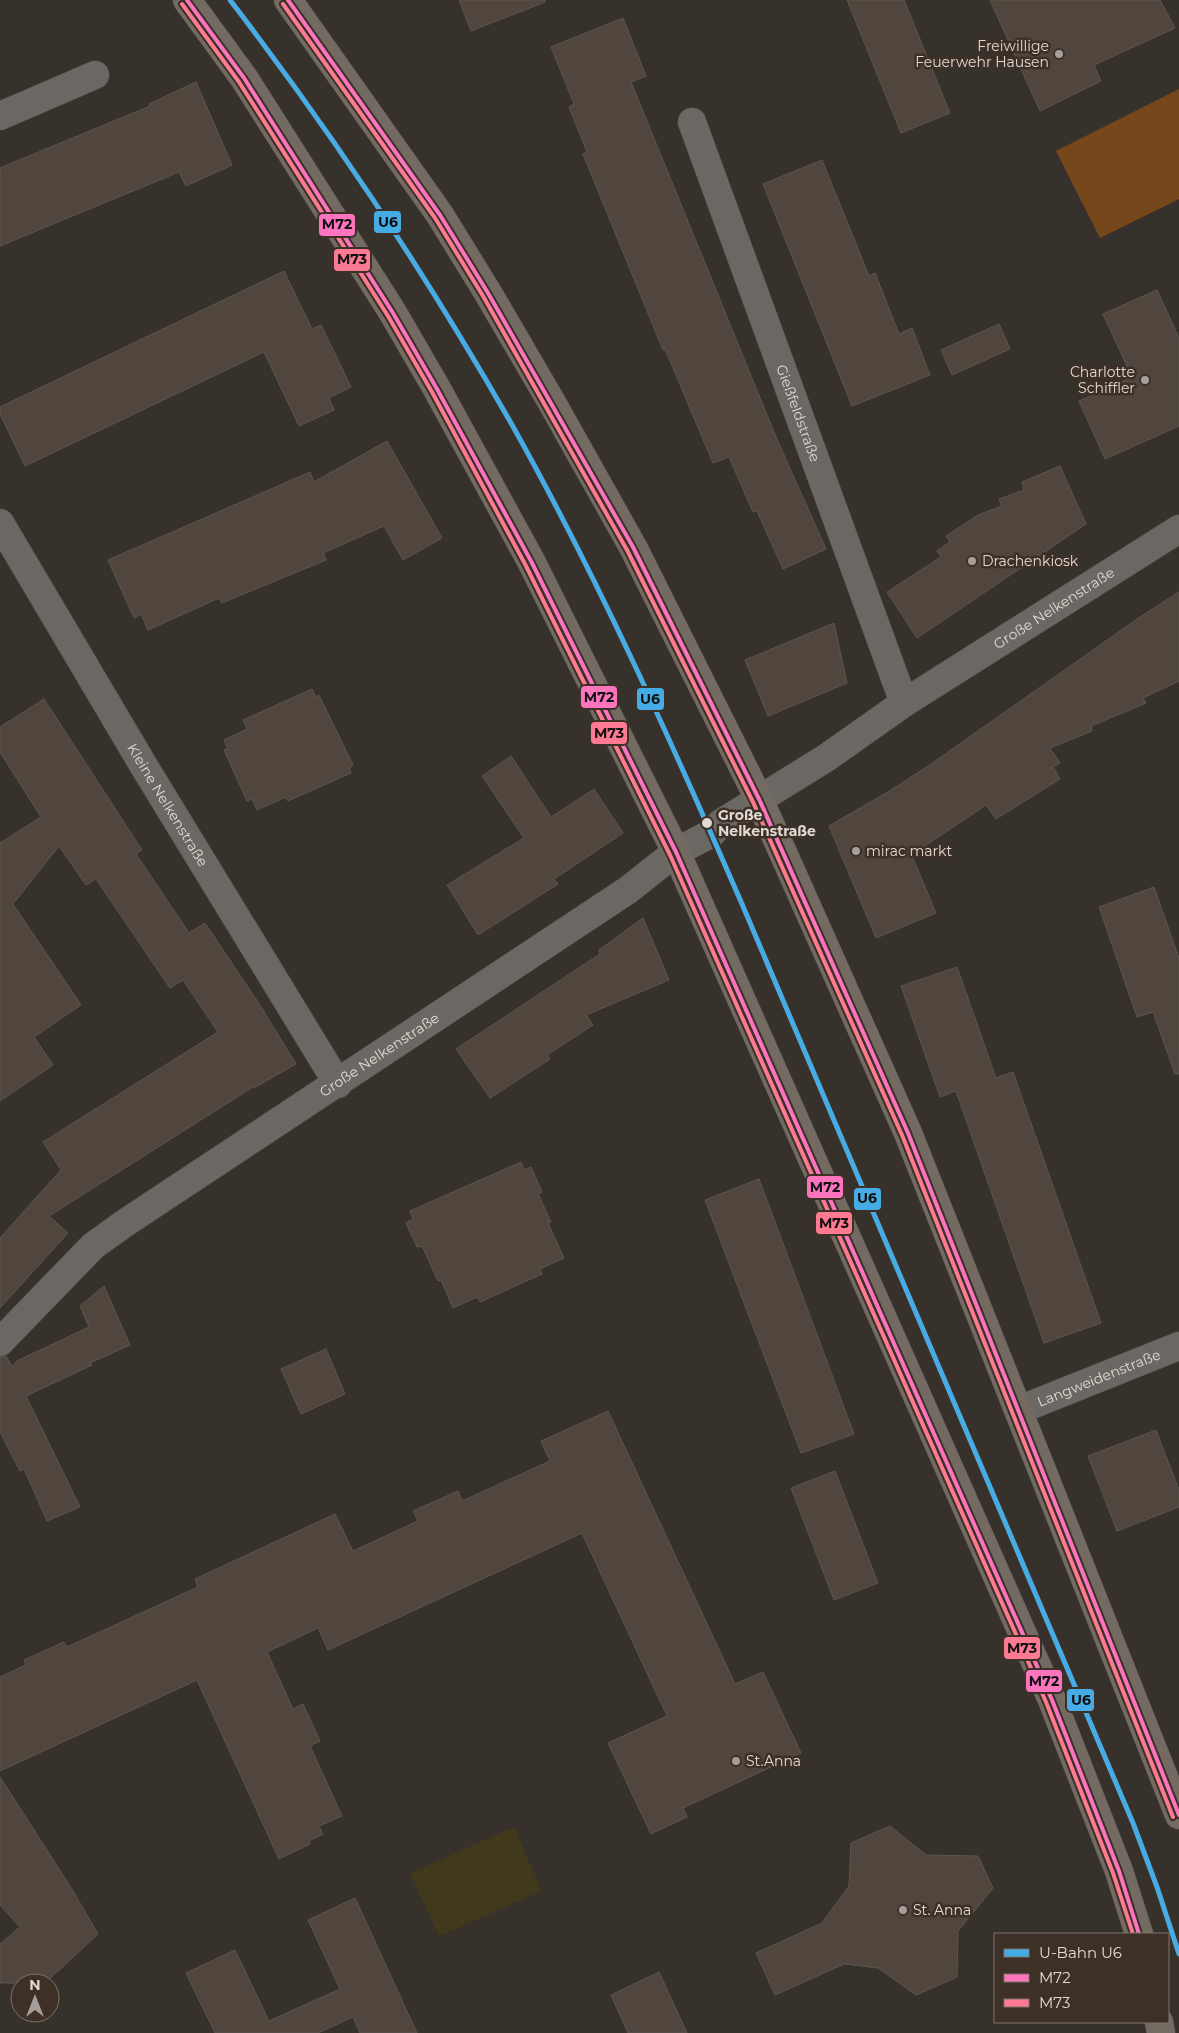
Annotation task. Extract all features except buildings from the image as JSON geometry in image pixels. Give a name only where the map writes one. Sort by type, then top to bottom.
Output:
[{"type":"main road","points":[[187,0],[244,78],[388,304],[531,561],[676,852],[1052,1700],[1119,1871],[1139,1933]]},
{"type":"main road","points":[[288,0],[440,215],[498,310],[633,547],[759,800],[908,1133],[1179,1815]]},
{"type":"street","points":[[0,116],[96,74]]},
{"type":"street","name":"Gießfeldstraße","points":[[692,122],[904,703]]},
{"type":"street","name":"Kleine Nelkenstraße","points":[[0,523],[142,763],[338,1084]]},
{"type":"street","name":"Große Nelkenstraße","points":[[0,1342],[93,1246],[628,890],[676,852],[712,833],[721,823],[826,758],[904,703],[1179,529]]},
{"type":"street","name":"Langweidenstraße","points":[[1019,1410],[1179,1346]]},
{"type":"shaded area","points":[[1179,89],[1179,199],[1100,238],[1056,151]]},
{"type":"sand","points":[[514,1827],[542,1891],[439,1936],[410,1873]]},
{"type":"metro line","name":"U6","points":[[230,0],[342,154],[446,314],[511,423],[604,600],[661,721],[742,904],[1133,1823],[1179,1954]]},
{"type":"transit line","name":"M72","points":[[187,0],[244,78],[393,313],[437,389],[531,561],[676,852],[1052,1700],[1119,1871],[1139,1933]]},
{"type":"transit line","name":"M72","points":[[288,0],[440,215],[488,293],[633,547],[759,799],[908,1133],[1179,1815]]},
{"type":"transit line","name":"M73","points":[[182,4],[239,82],[388,316],[432,392],[525,564],[670,855],[1046,1702],[1113,1873],[1133,1933]]},
{"type":"transit line","name":"M73","points":[[283,4],[435,218],[483,296],[627,550],[753,802],[902,1135],[1173,1817]]},
{"type":"place","name":"Freiwillige Feuerwehr Hausen","points":[[1059,54]]},
{"type":"place","name":"Charlotte Schiffler","points":[[1145,380]]},
{"type":"place","name":"Drachenkiosk","points":[[972,561]]},
{"type":"place","name":"Große Nelkenstraße","points":[[707,823]]},
{"type":"place","name":"mirac markt","points":[[856,851]]},
{"type":"place","name":"St.Anna","points":[[736,1761]]},
{"type":"place","name":"St. Anna","points":[[903,1910]]}]
